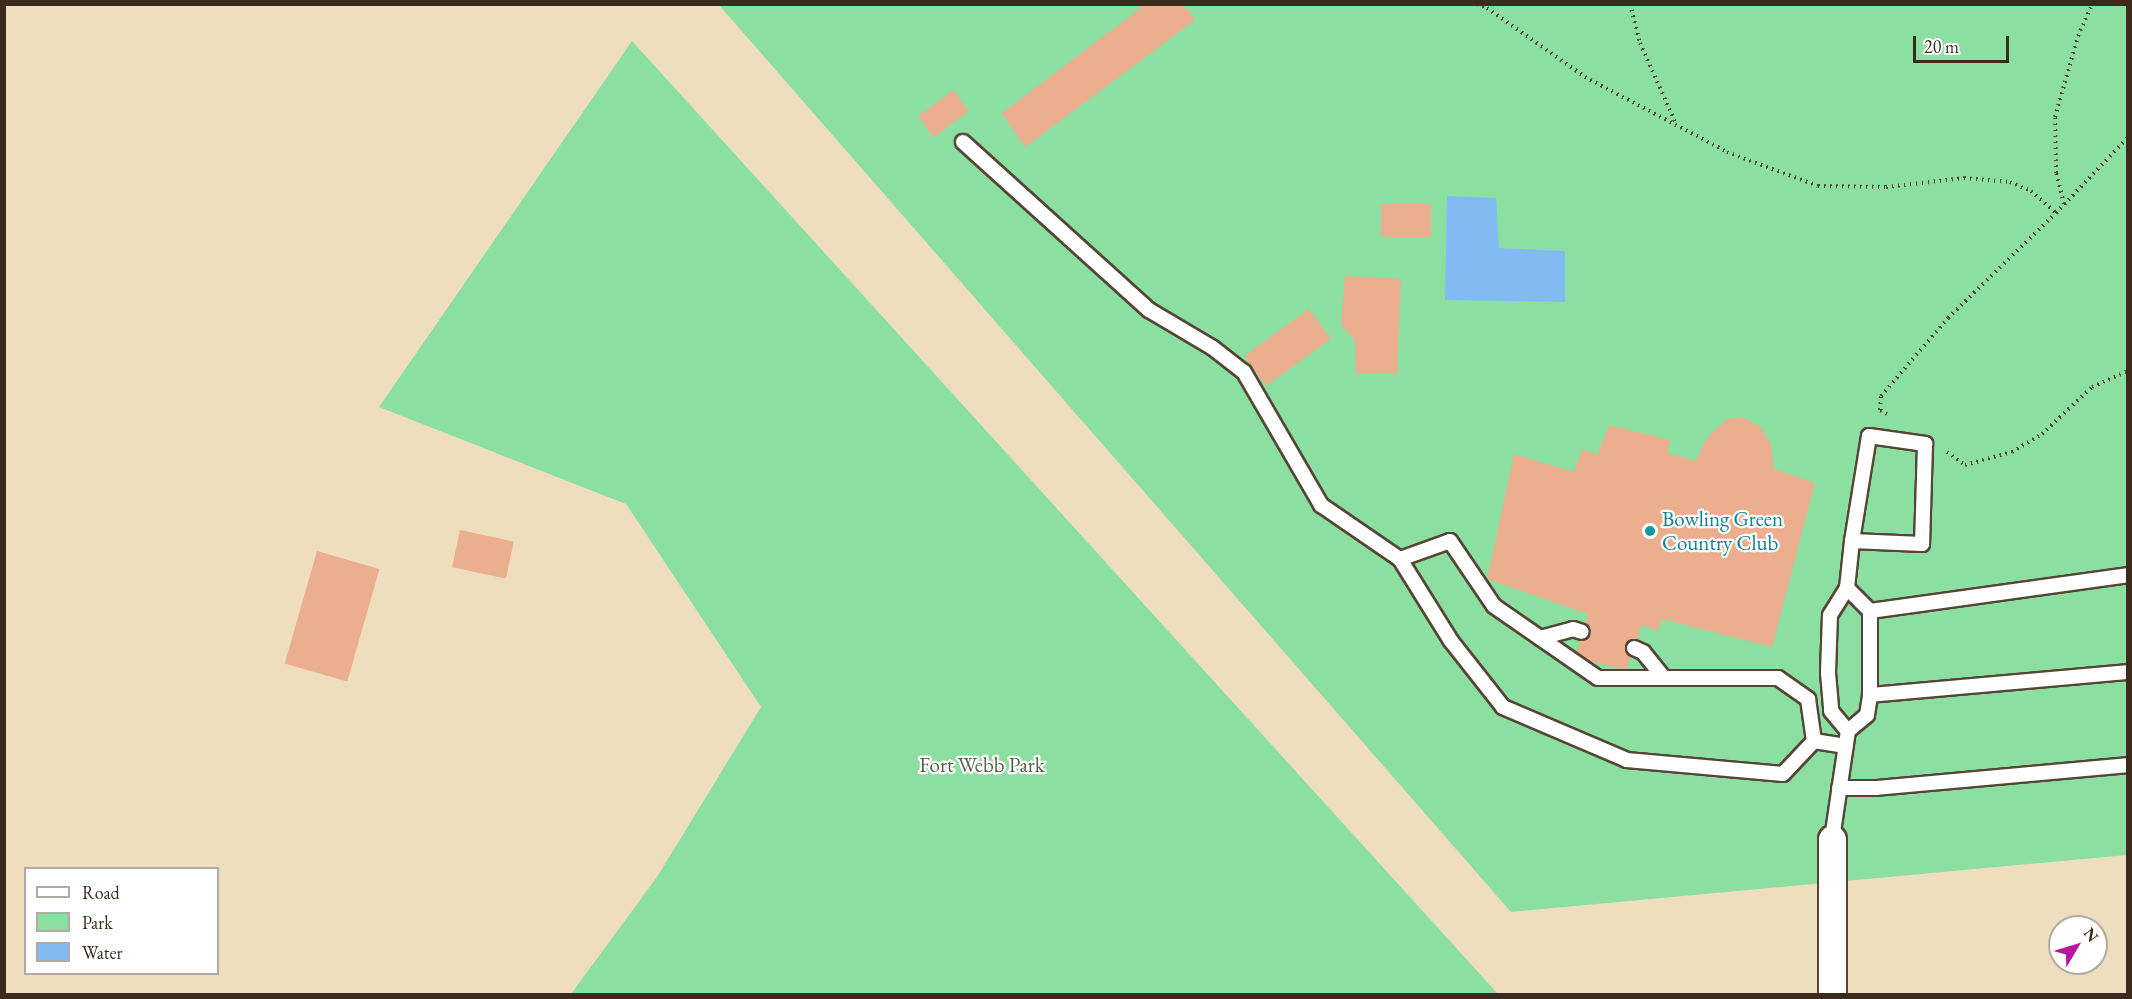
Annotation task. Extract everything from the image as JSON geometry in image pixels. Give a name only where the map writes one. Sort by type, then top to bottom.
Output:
[{"type":"street","points":[[1832,839],[1832,994]]},
{"type":"lane","points":[[963,142],[1149,310],[1213,348],[1244,372],[1321,505],[1400,559],[1451,641],[1503,707],[1627,760],[1783,774],[1814,741]]},
{"type":"lane","points":[[1848,731],[1831,711],[1828,672],[1830,615],[1847,588],[1852,541],[1869,436],[1925,444],[1922,544],[1852,541]]},
{"type":"lane","points":[[1400,559],[1450,541],[1494,606],[1598,678],[1778,678],[1808,699],[1814,741]]},
{"type":"lane","points":[[1870,611],[2127,575]]},
{"type":"lane","points":[[1832,839],[1848,731],[1867,715],[1870,695],[1870,611],[1847,588]]},
{"type":"lane","points":[[1540,638],[1573,629],[1582,632]]},
{"type":"lane","points":[[1634,648],[1643,651],[1664,678]]},
{"type":"lane","points":[[1870,695],[2127,672]]},
{"type":"lane","points":[[1814,741],[1846,746]]},
{"type":"lane","points":[[1839,788],[1887,787],[2127,765]]},
{"type":"path","points":[[1477,4],[1487,8],[1585,77],[1726,152],[1818,186],[1886,187],[1964,178],[2010,182],[2031,191],[2056,213]]},
{"type":"path","points":[[1630,4],[1640,43],[1676,124]]},
{"type":"path","points":[[2064,204],[2056,173],[2055,117],[2078,36],[2092,4]]},
{"type":"path","points":[[1889,416],[1880,410],[1881,396],[1948,318],[2056,213],[2127,137]]},
{"type":"path","points":[[1945,452],[1965,465],[2012,452],[2042,434],[2092,387],[2127,371]]},
{"type":"green space","points":[[719,5],[2127,5],[2127,855],[1511,912]]},
{"type":"green space","name":"Fort Webb Park","points":[[632,41],[1498,994],[571,994],[657,877],[761,707],[626,504],[379,407]]},
{"type":"water","points":[[1447,196],[1496,198],[1499,248],[1565,251],[1565,302],[1445,300]]},
{"type":"building","points":[[1146,4],[1183,4],[1195,20],[1025,147],[1002,113]]},
{"type":"building","points":[[953,90],[969,111],[934,137],[918,116]]},
{"type":"building","points":[[1381,204],[1431,204],[1431,237],[1381,237]]},
{"type":"building","points":[[1345,276],[1401,279],[1397,374],[1356,374],[1355,340],[1341,325]]},
{"type":"building","points":[[1309,309],[1331,339],[1266,386],[1244,356]]},
{"type":"building","name":"Bowling Green Country Club","points":[[1743,417],[1762,428],[1771,445],[1774,469],[1815,483],[1772,647],[1662,619],[1658,631],[1642,625],[1626,670],[1575,658],[1588,614],[1487,579],[1514,454],[1573,472],[1583,449],[1597,455],[1609,425],[1670,440],[1668,453],[1696,461],[1706,439],[1727,419]]},
{"type":"building","points":[[460,530],[514,541],[506,579],[452,567]]},
{"type":"building","points":[[317,551],[379,569],[347,681],[285,663]]},
{"type":"place","name":"Bowling Green Country Club","points":[[1650,531]]}]
